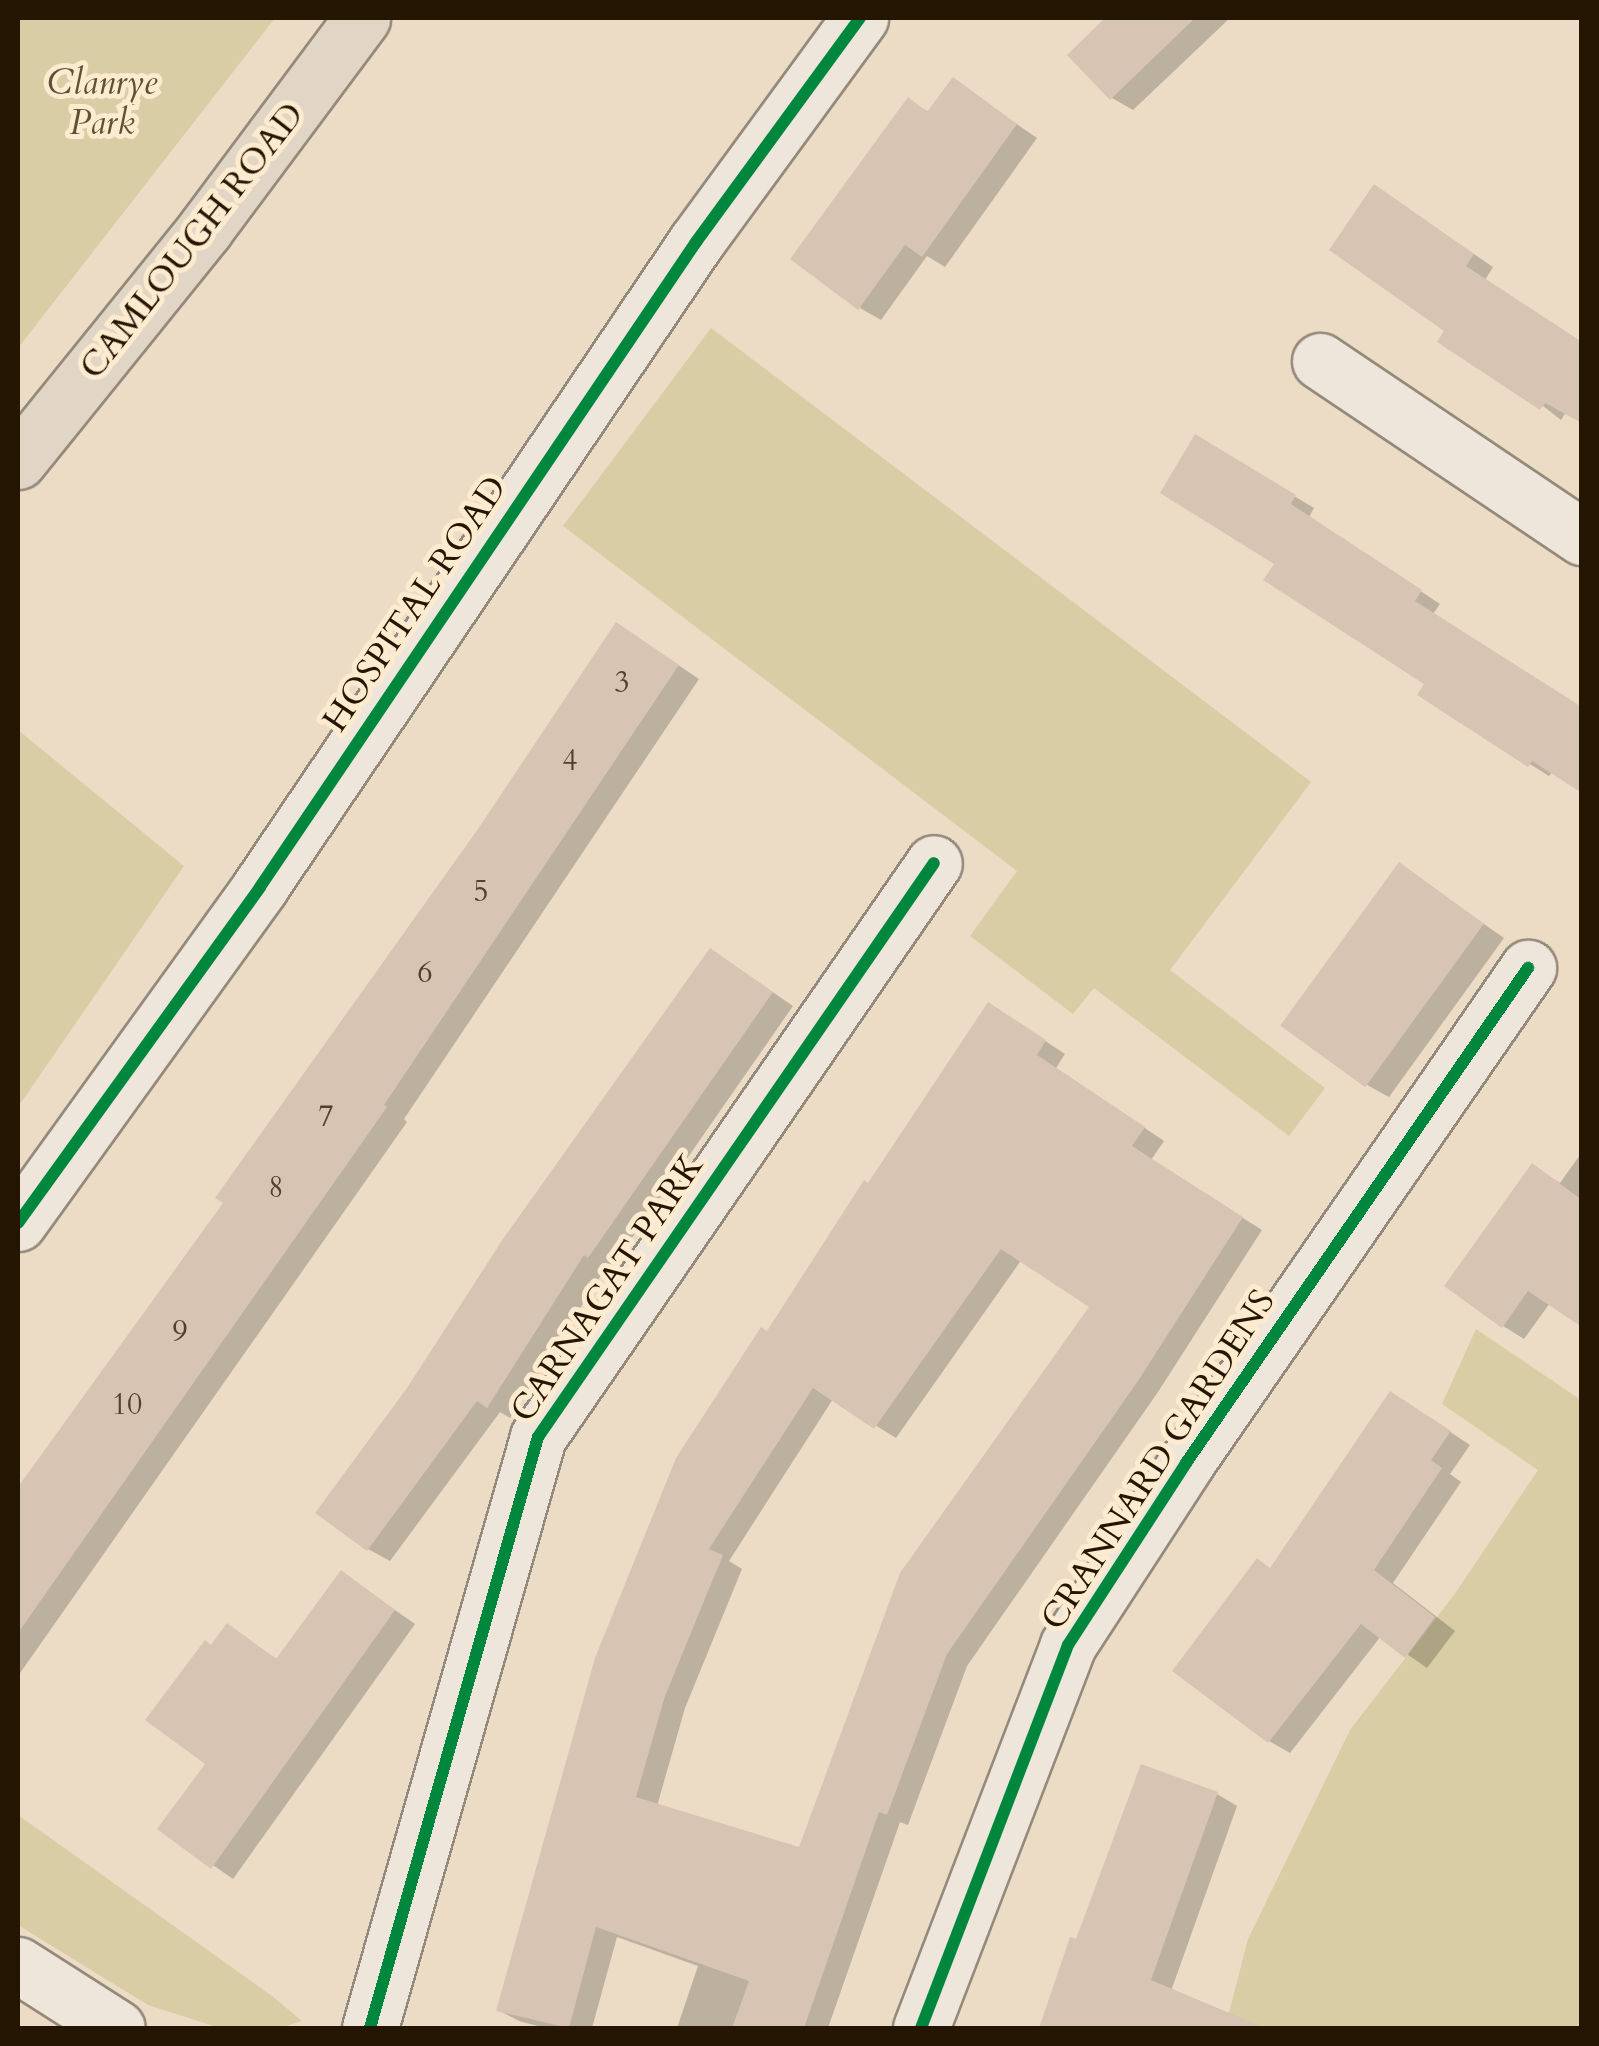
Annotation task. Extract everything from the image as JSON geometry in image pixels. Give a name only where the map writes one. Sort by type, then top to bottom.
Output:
[{"type":"main road","name":"CAMLOUGH ROAD","points":[[18,461],[206,229],[362,18]]},
{"type":"street","name":"HOSPITAL ROAD","points":[[18,1224],[260,887],[696,242],[860,18]]},
{"type":"street","points":[[1320,361],[1582,536]]},
{"type":"street","name":"CARNAGAT PARK","points":[[370,2028],[538,1437],[934,863]]},
{"type":"street","name":"CRANNARD GARDENS","points":[[921,2028],[1068,1646],[1186,1463],[1528,968]]},
{"type":"street","points":[[18,1965],[117,2028]]},
{"type":"green space","name":"Clanrye Park","points":[[18,18],[275,18],[18,348]]},
{"type":"green space","points":[[711,328],[1311,782],[1170,970],[1325,1088],[1289,1136],[1094,988],[1073,1014],[970,936],[1017,871],[563,526]]},
{"type":"green space","points":[[18,730],[184,866],[18,1107]]},
{"type":"green space","points":[[1476,1329],[1581,1400],[1581,2028],[1225,2028],[1248,1939],[1350,1730],[1454,1595],[1538,1470],[1442,1404]]},
{"type":"green space","points":[[18,1815],[302,2021],[280,2028],[220,2028],[148,2005],[18,1925]]},
{"type":"building","points":[[1105,18],[1195,18],[1110,100],[1067,55]]},
{"type":"building","points":[[953,77],[1017,124],[922,257],[905,245],[858,310],[790,259],[908,97],[927,112]]},
{"type":"building","points":[[1374,184],[1474,254],[1466,266],[1582,342],[1582,423],[1545,403],[1540,410],[1437,342],[1444,331],[1329,250]]},
{"type":"building","points":[[1195,434],[1296,495],[1291,504],[1422,590],[1415,601],[1582,707],[1582,793],[1532,761],[1528,767],[1417,695],[1424,684],[1263,580],[1274,564],[1160,493]]},
{"type":"building","points":[[616,622],[679,665],[384,1105],[387,1107],[18,1633],[18,1487],[223,1203],[215,1198],[478,829]]},
{"type":"building","points":[[1399,862],[1484,924],[1365,1087],[1280,1025]]},
{"type":"building","points":[[710,948],[773,992],[588,1258],[584,1255],[487,1408],[477,1401],[367,1551],[315,1513],[407,1388],[503,1239]]},
{"type":"building","points":[[988,1002],[1046,1040],[1037,1055],[1145,1127],[1132,1146],[1243,1217],[1138,1381],[947,1654],[887,1815],[879,1812],[804,2028],[732,2028],[749,1981],[596,1927],[569,2028],[496,2011],[595,1658],[676,1458],[761,1327],[767,1331],[864,1180],[868,1183]],"holes":[[[1001,1249],[1089,1307],[900,1573],[799,1847],[636,1797],[665,1696],[723,1555],[709,1549],[813,1388],[874,1429]]]},
{"type":"building","points":[[1532,1163],[1582,1200],[1582,1327],[1528,1291],[1502,1328],[1444,1286]]},
{"type":"building","points":[[1390,1391],[1451,1431],[1431,1460],[1442,1468],[1374,1570],[1435,1617],[1405,1658],[1361,1624],[1268,1743],[1172,1671],[1257,1558],[1270,1568]]},
{"type":"building","points":[[341,1570],[395,1610],[211,1869],[157,1829],[205,1764],[145,1720],[205,1640],[211,1645],[227,1623],[276,1659]]},
{"type":"building","points":[[1141,1764],[1218,1792],[1151,1980],[1265,2028],[1039,2028],[1070,1937],[1076,1939]]},
{"type":"cycle path","points":[[18,1223],[260,887],[696,242],[860,18]]},
{"type":"cycle path","points":[[370,2028],[538,1437],[934,863]]},
{"type":"cycle path","points":[[921,2028],[1068,1645],[1186,1463],[1528,968]]}]
